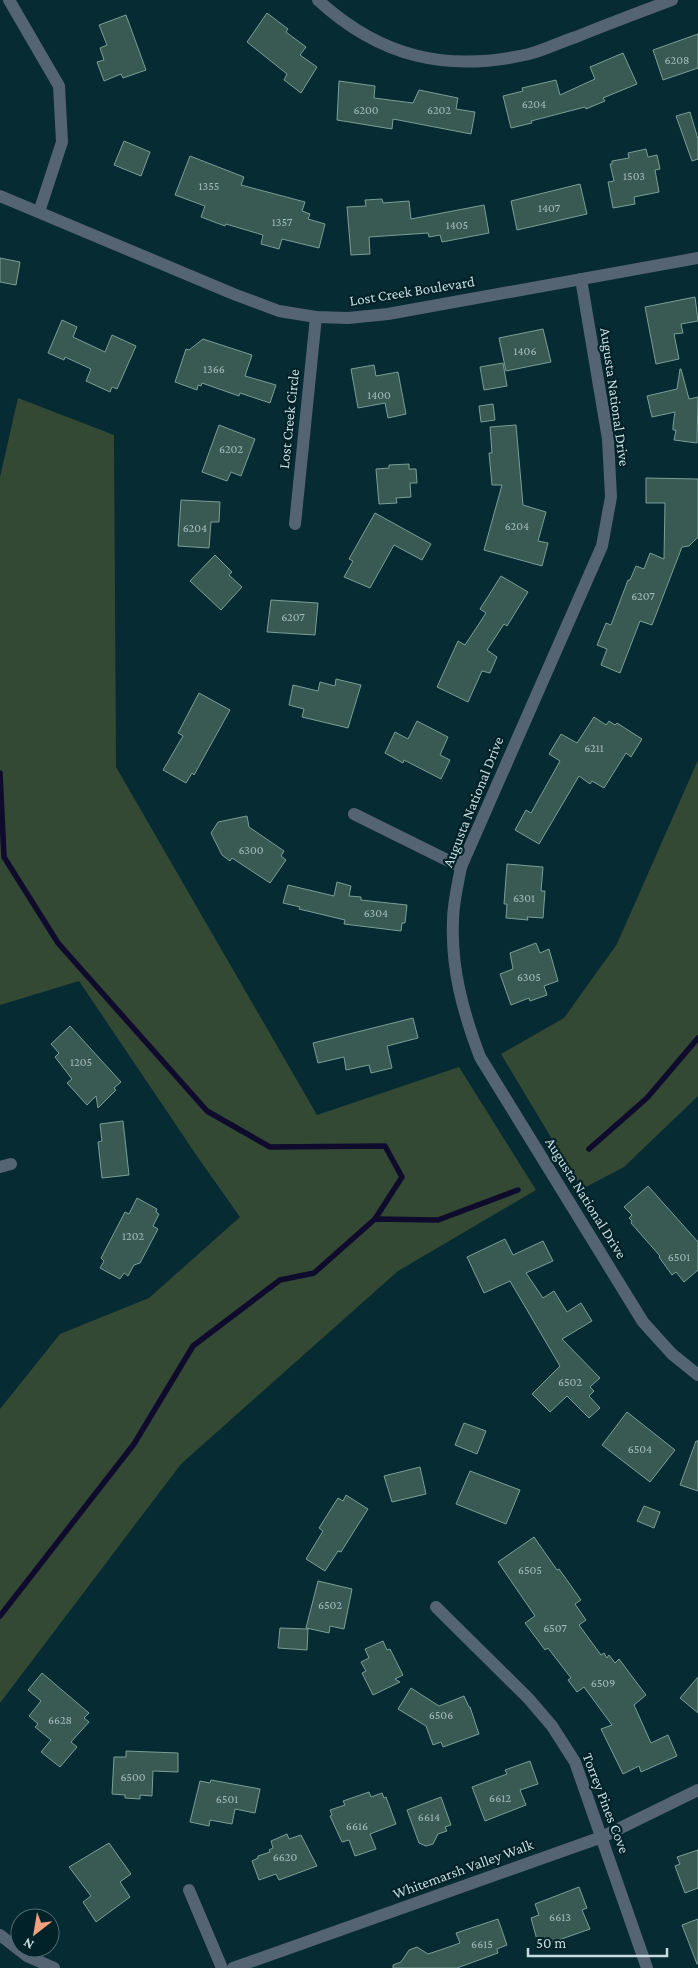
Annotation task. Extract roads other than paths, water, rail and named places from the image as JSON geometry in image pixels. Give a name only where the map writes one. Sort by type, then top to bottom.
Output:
[{"type":"street","points":[[9,0],[59,86],[62,142],[39,212]]},
{"type":"street","points":[[318,0],[337,18],[381,44],[416,56],[452,62],[492,61],[531,53],[672,0]]},
{"type":"street","name":"Lost Creek Boulevard","points":[[0,196],[236,295],[279,311],[316,317],[348,318],[388,314],[698,258]]},
{"type":"street","name":"Augusta National Drive","points":[[581,279],[608,439],[611,497],[602,546],[461,867],[452,920],[455,971],[465,1019],[480,1057],[643,1322],[672,1354],[698,1375]]},
{"type":"street","name":"Lost Creek Circle","points":[[295,524],[316,317]]},
{"type":"street","points":[[354,814],[461,867]]},
{"type":"street","name":"Torrey Pines Cove","points":[[436,1606],[528,1698],[552,1726],[575,1762],[647,1968]]},
{"type":"street","name":"Whitemarsh Valley Walk","points":[[233,1968],[602,1837],[698,1790]]},
{"type":"street","points":[[190,1890],[222,1968]]},
{"type":"street","points":[[0,1935],[27,1956],[54,1968]]},
{"type":"waterway","points":[[0,773],[4,857],[58,943],[207,1111],[270,1147],[385,1146],[402,1177],[375,1219]]},
{"type":"waterway","points":[[589,1149],[647,1098],[698,1038]]},
{"type":"waterway","points":[[0,1616],[134,1444],[193,1346],[280,1280],[314,1273],[375,1219],[438,1220],[518,1190]]}]
